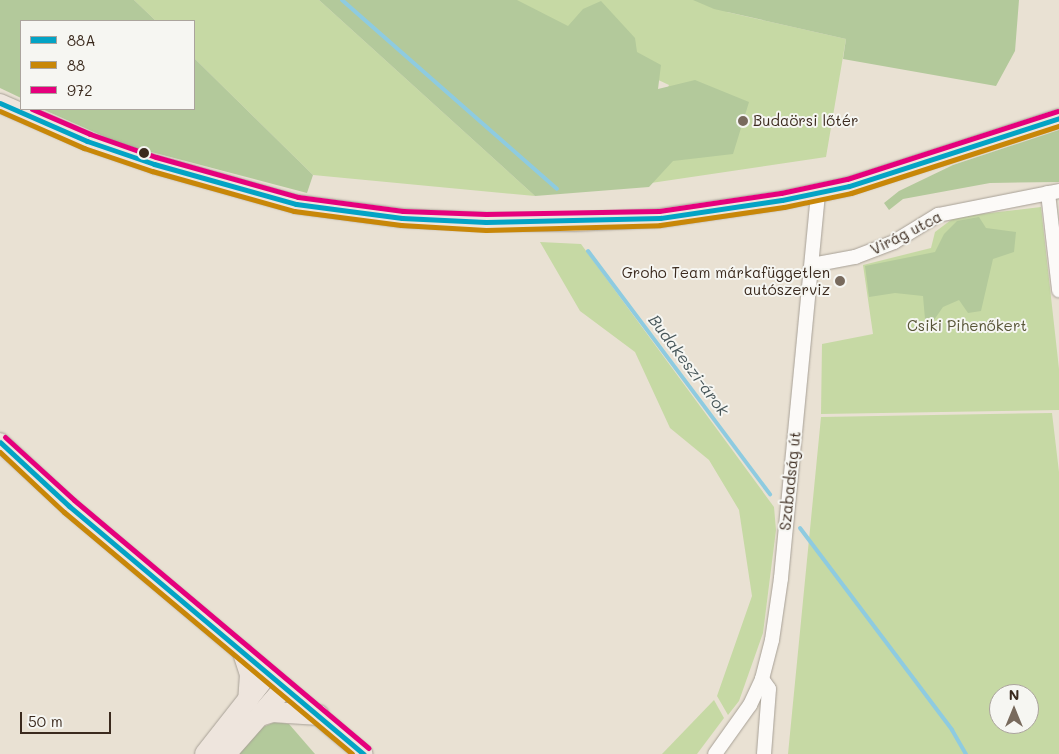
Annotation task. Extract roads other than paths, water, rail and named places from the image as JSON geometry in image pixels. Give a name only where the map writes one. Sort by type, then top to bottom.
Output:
[{"type":"highway","points":[[242,653],[250,674],[248,700]]},
{"type":"highway","points":[[205,754],[267,674]]},
{"type":"highway","points":[[226,754],[284,688]]},
{"type":"highway","points":[[260,716],[272,712],[319,716]]},
{"type":"main road","points":[[0,103],[87,141],[154,164],[296,204],[359,214],[459,221],[611,221],[702,212],[818,193],[886,175],[1059,118]]},
{"type":"main road","points":[[0,442],[70,506],[364,754]]},
{"type":"street","name":"Virág utca","points":[[812,265],[855,257],[894,242],[938,215],[1054,192]]},
{"type":"street","points":[[1054,192],[1059,290]]},
{"type":"street","name":"Szabadság út","points":[[715,754],[750,705],[762,679],[781,578],[818,193]]},
{"type":"street","points":[[762,679],[769,689],[764,754]]},
{"type":"waterway","name":"Budakeszi-árok","points":[[342,0],[557,189]]},
{"type":"waterway","name":"Budakeszi-árok","points":[[588,251],[770,494]]},
{"type":"waterway","name":"Budakeszi-árok","points":[[800,528],[952,730],[966,754]]},
{"type":"place","name":"Budaörsi lőtér","points":[[743,121]]},
{"type":"place","name":"Groho Team márkafüggetlen autószerviz","points":[[840,281]]},
{"type":"park label","name":"Csiki Pihenőkert","points":[[967,326]]}]
